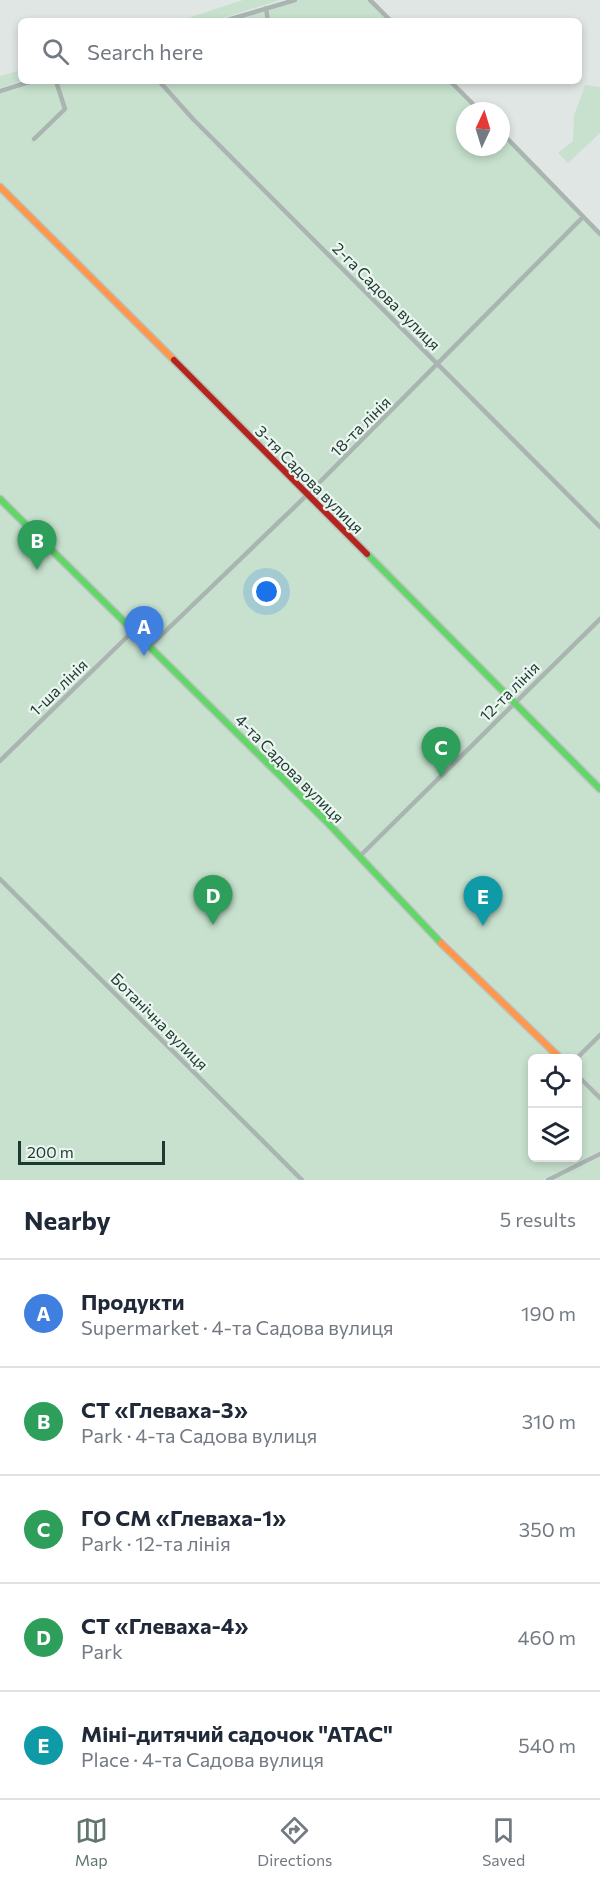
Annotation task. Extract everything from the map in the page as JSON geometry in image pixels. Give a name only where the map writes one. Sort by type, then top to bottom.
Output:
[{"type":"street","points":[[234,18],[295,0]]},
{"type":"street","points":[[370,0],[388,18]]},
{"type":"street","points":[[266,8],[268,18]]},
{"type":"street","points":[[0,91],[22,84]]},
{"type":"street","points":[[34,139],[65,109],[57,84]]},
{"type":"street","name":"2-га Садова вулиця","points":[[162,84],[193,119],[600,527]]},
{"type":"street","points":[[453,84],[471,102]]},
{"type":"street","points":[[510,141],[600,234]]},
{"type":"street","name":"3-тя Садова вулиця","points":[[0,187],[600,789]]},
{"type":"street","name":"18-та лінія","points":[[149,647],[307,495],[583,217]]},
{"type":"street","name":"4-та Садова вулиця","points":[[0,499],[359,857],[455,958],[555,1054]]},
{"type":"street","name":"12-та лінія","points":[[359,857],[600,618]]},
{"type":"street","name":"1-ша лінія","points":[[0,761],[133,631]]},
{"type":"street","name":"Ботанічна вулиця","points":[[0,879],[302,1180]]},
{"type":"street","points":[[582,1054],[600,1035]]},
{"type":"street","points":[[582,1080],[600,1098]]},
{"type":"street","points":[[548,1180],[600,1154]]},
{"type":"green space","points":[[243,0],[280,0],[223,18],[188,18]]},
{"type":"green space","points":[[300,0],[369,0],[387,18],[242,18]]},
{"type":"green space","points":[[18,71],[18,82],[0,88],[0,76]]},
{"type":"green space","points":[[27,84],[453,84],[471,102],[456,102],[456,156],[510,156],[510,141],[600,232],[600,1095],[582,1076],[582,1054],[560,1054],[205,701],[555,1054],[528,1054],[528,1162],[578,1162],[543,1180],[0,1180],[0,92]]},
{"type":"green space","points":[[585,85],[600,87],[600,133],[568,163],[558,153],[573,141],[574,116]]},
{"type":"green space","points":[[582,1082],[600,1100],[600,1151],[582,1160]]},
{"type":"green space","points":[[600,1157],[600,1180],[553,1180]]},
{"type":"traffic: fast","points":[[0,499],[326,821],[441,943]]},
{"type":"traffic: fast","points":[[367,554],[600,789]]},
{"type":"traffic: slow","points":[[0,187],[174,360]]},
{"type":"traffic: slow","points":[[441,943],[556,1054]]},
{"type":"traffic: jam","points":[[174,360],[367,554]]},
{"type":"place","name":"СТ «Глеваха-3»","points":[[37,570]]},
{"type":"place","name":"Продукти","points":[[144,656]]},
{"type":"place","name":"ГО СМ «Глеваха-1»","points":[[441,777]]},
{"type":"place","name":"СТ «Глеваха-4»","points":[[213,925]]},
{"type":"place","name":"Міні-дитячий садочок \"АТАС\"","points":[[483,926]]}]
